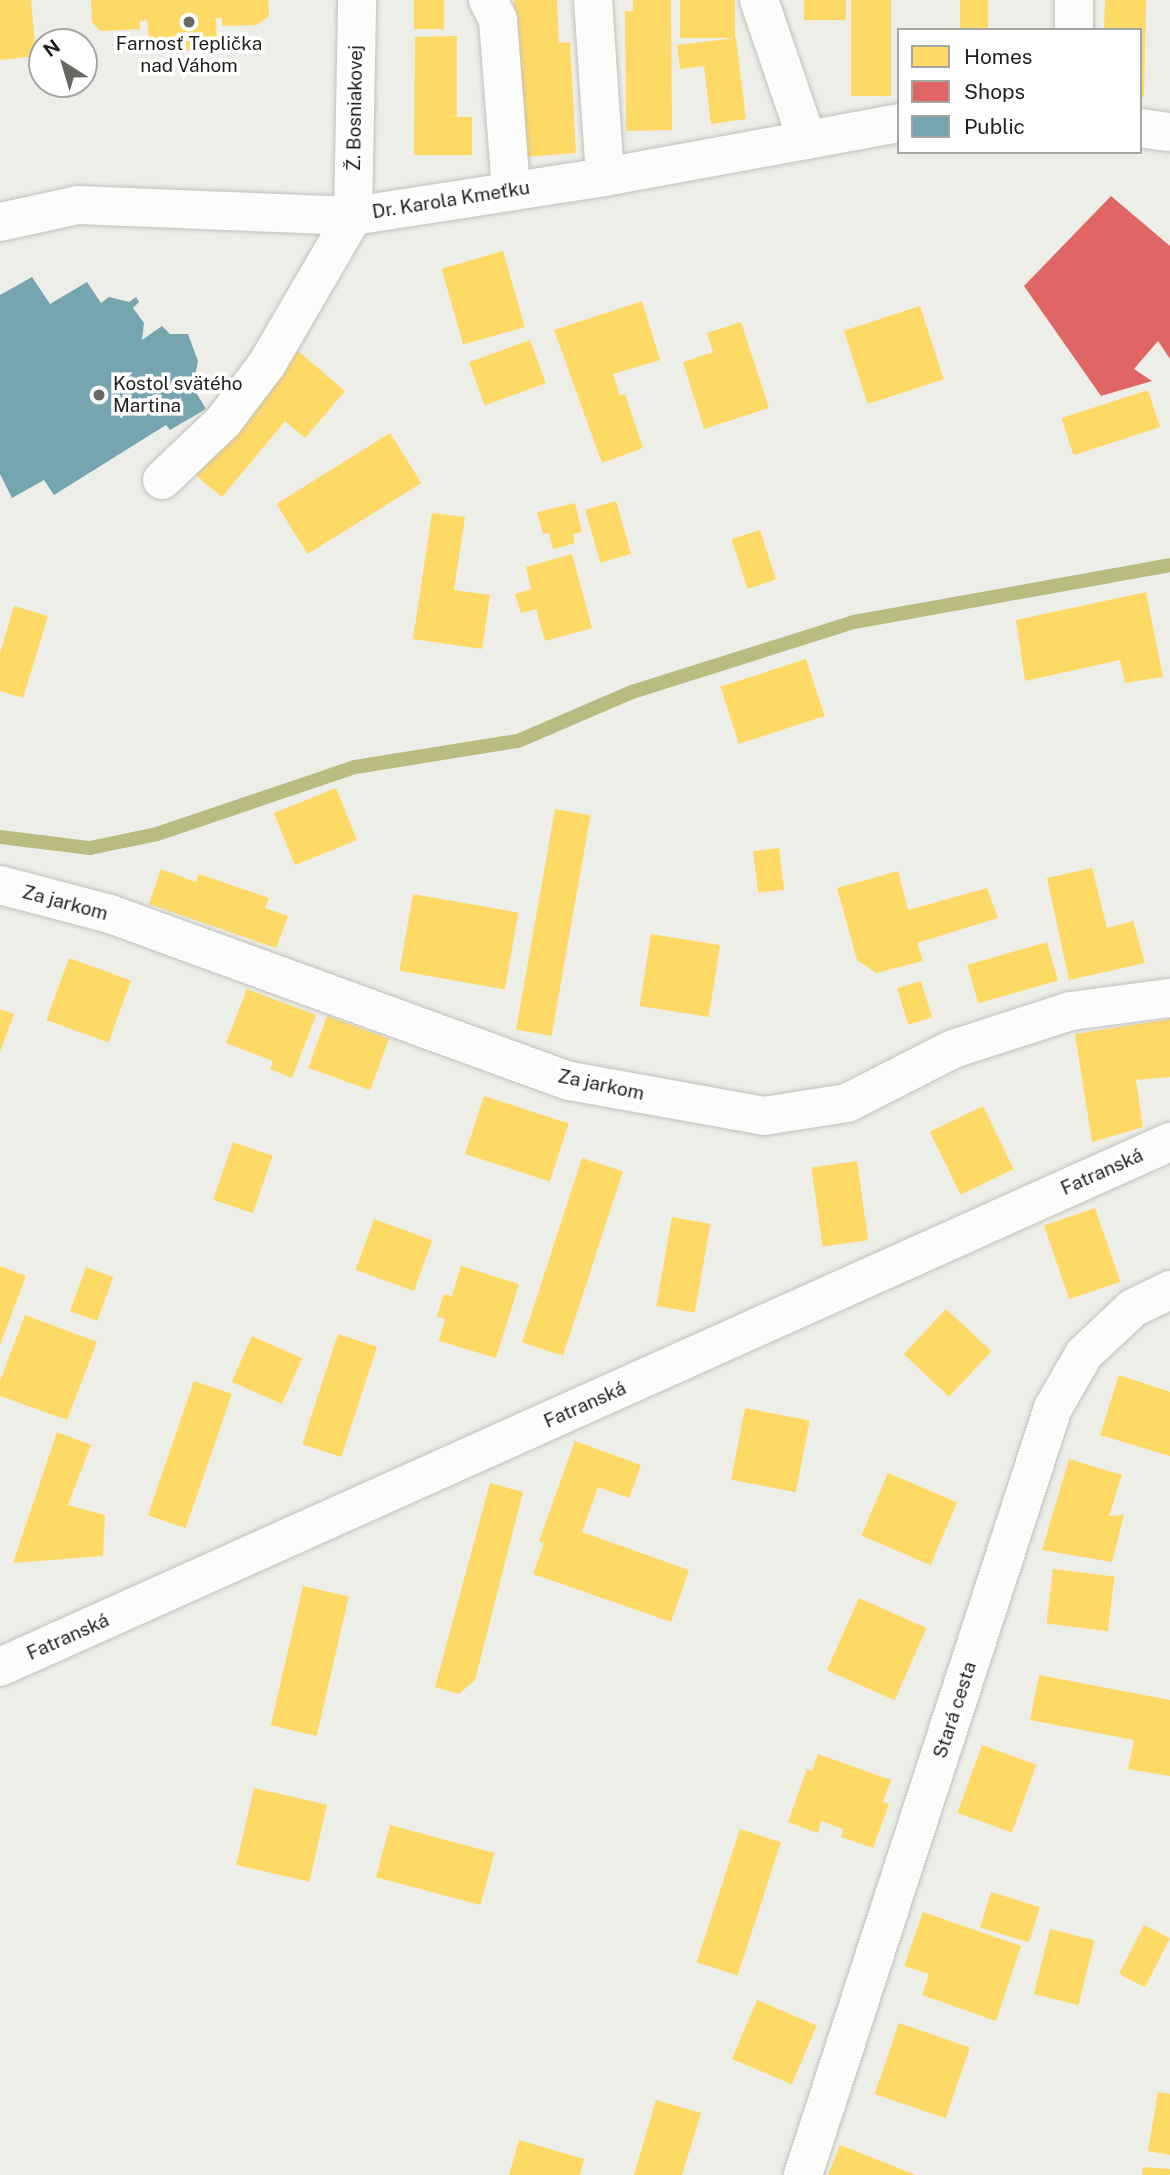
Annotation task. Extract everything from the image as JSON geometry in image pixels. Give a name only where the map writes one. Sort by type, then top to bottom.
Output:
[{"type":"street","name":"Ž. Bosniakovej","points":[[353,216],[357,0]]},
{"type":"street","points":[[488,0],[498,20],[511,190]]},
{"type":"street","points":[[593,0],[605,177]]},
{"type":"street","points":[[759,0],[807,140]]},
{"type":"street","points":[[1074,0],[1074,28]]},
{"type":"street","name":"Dr. Karola Kmeťku","points":[[0,222],[78,205],[353,216],[605,177],[897,123]]},
{"type":"street","points":[[1142,128],[1170,132]]},
{"type":"street","points":[[162,480],[223,422],[267,364],[353,216]]},
{"type":"street","name":"Za jarkom","points":[[0,885],[110,914],[570,1081],[764,1116],[847,1103],[953,1049],[1071,1011],[1170,999]]},
{"type":"street","name":"Fatranská","points":[[0,1667],[1170,1142]]},
{"type":"street","name":"Stará cesta","points":[[803,2175],[1054,1408],[1084,1354],[1133,1308],[1170,1290]]},
{"type":"building: Homes","points":[[0,0],[31,0],[34,28],[28,28],[28,57],[0,60]]},
{"type":"building: Homes","points":[[91,0],[268,0],[269,16],[257,25],[222,26],[222,18],[216,18],[217,41],[207,50],[157,50],[150,45],[147,20],[140,21],[140,29],[100,31],[92,22]]},
{"type":"building: Homes","points":[[414,0],[444,0],[444,29],[414,29]]},
{"type":"building: Homes","points":[[514,0],[557,0],[559,43],[570,42],[576,153],[523,157]]},
{"type":"building: Homes","points":[[633,0],[671,0],[672,130],[626,131],[625,11],[633,11]]},
{"type":"building: Homes","points":[[680,0],[735,0],[735,38],[680,38]]},
{"type":"building: Homes","points":[[804,0],[846,0],[846,20],[804,20]]},
{"type":"building: Homes","points":[[851,0],[891,0],[891,96],[851,96]]},
{"type":"building: Homes","points":[[960,0],[988,0],[988,28],[960,28]]},
{"type":"building: Homes","points":[[1105,0],[1146,0],[1144,97],[1142,28],[1104,28]]},
{"type":"building: Homes","points":[[457,36],[457,117],[472,117],[472,155],[414,155],[415,37]]},
{"type":"building: Homes","points":[[736,38],[746,119],[711,124],[704,66],[680,69],[677,45]]},
{"type":"building: Homes","points":[[503,251],[525,327],[463,345],[441,269]]},
{"type":"building: Homes","points":[[642,301],[660,360],[613,374],[620,396],[625,394],[643,448],[602,463],[554,330]]},
{"type":"building: Homes","points":[[920,306],[944,379],[868,404],[844,331]]},
{"type":"building: Homes","points":[[741,322],[769,408],[704,429],[683,362],[713,352],[707,333]]},
{"type":"building: Homes","points":[[530,340],[546,383],[485,405],[469,362]]},
{"type":"building: Homes","points":[[298,351],[345,391],[305,438],[285,421],[222,497],[194,474]]},
{"type":"building: Homes","points":[[1148,390],[1160,427],[1074,455],[1061,418]]},
{"type":"building: Homes","points":[[390,433],[421,483],[308,554],[276,504]]},
{"type":"building: Homes","points":[[616,501],[631,554],[600,563],[585,510]]},
{"type":"building: Homes","points":[[575,503],[582,532],[573,534],[575,543],[553,549],[549,533],[543,534],[537,512]]},
{"type":"building: Homes","points":[[432,513],[465,517],[454,590],[490,595],[482,649],[413,639]]},
{"type":"building: Homes","points":[[760,530],[776,579],[748,589],[731,539]]},
{"type":"building: Homes","points":[[572,554],[592,628],[545,641],[536,609],[521,613],[515,594],[531,589],[526,567]]},
{"type":"building: Homes","points":[[1146,592],[1163,677],[1125,683],[1120,660],[1025,681],[1016,620]]},
{"type":"building: Homes","points":[[14,606],[48,616],[23,698],[0,691],[0,653]]},
{"type":"building: Homes","points":[[806,659],[825,716],[739,744],[720,687]]},
{"type":"building: Homes","points":[[336,788],[357,840],[295,865],[274,813]]},
{"type":"building: Homes","points":[[555,809],[590,815],[552,1036],[516,1030]]},
{"type":"building: Homes","points":[[779,848],[784,890],[758,893],[753,851]]},
{"type":"building: Homes","points":[[1092,868],[1107,928],[1133,921],[1145,963],[1069,980],[1047,878]]},
{"type":"building: Homes","points":[[161,869],[196,882],[199,874],[269,898],[265,908],[288,916],[276,948],[149,904]]},
{"type":"building: Homes","points":[[898,871],[908,910],[987,888],[998,918],[917,943],[923,961],[876,973],[857,960],[837,888]]},
{"type":"building: Homes","points":[[413,894],[518,913],[505,989],[399,971]]},
{"type":"building: Homes","points":[[651,934],[720,945],[709,1017],[640,1006]]},
{"type":"building: Homes","points":[[1047,942],[1058,980],[978,1003],[967,965]]},
{"type":"building: Homes","points":[[69,958],[131,981],[108,1043],[46,1020]]},
{"type":"building: Homes","points":[[921,981],[932,1017],[908,1025],[897,988]]},
{"type":"building: Homes","points":[[247,989],[316,1015],[292,1078],[270,1069],[273,1061],[226,1043]]},
{"type":"building: Homes","points":[[0,1009],[14,1014],[0,1052]]},
{"type":"building: Homes","points":[[327,1016],[389,1039],[370,1090],[308,1068]]},
{"type":"building: Homes","points":[[1170,1019],[1170,1077],[1136,1080],[1143,1127],[1092,1142],[1075,1034]]},
{"type":"building: Homes","points":[[484,1096],[569,1124],[550,1182],[465,1154]]},
{"type":"building: Homes","points":[[983,1106],[1014,1169],[961,1195],[930,1132]]},
{"type":"building: Homes","points":[[233,1142],[273,1156],[253,1213],[213,1200]]},
{"type":"building: Homes","points":[[582,1158],[623,1171],[563,1356],[522,1343]]},
{"type":"building: Homes","points":[[857,1161],[868,1240],[823,1247],[811,1167]]},
{"type":"building: Homes","points":[[1095,1208],[1120,1282],[1069,1299],[1044,1226]]},
{"type":"building: Homes","points":[[672,1217],[710,1224],[695,1312],[656,1306]]},
{"type":"building: Homes","points":[[374,1219],[432,1240],[414,1291],[356,1270]]},
{"type":"building: Homes","points":[[0,1266],[26,1276],[0,1345]]},
{"type":"building: Homes","points":[[461,1266],[519,1284],[496,1358],[439,1341],[445,1319],[437,1316],[444,1294],[452,1296]]},
{"type":"building: Homes","points":[[86,1267],[113,1277],[97,1321],[70,1311]]},
{"type":"building: Homes","points":[[946,1309],[991,1351],[949,1397],[904,1354]]},
{"type":"building: Homes","points":[[25,1315],[97,1342],[67,1420],[0,1396],[0,1381]]},
{"type":"building: Homes","points":[[338,1334],[377,1347],[341,1457],[302,1444]]},
{"type":"building: Homes","points":[[252,1336],[302,1358],[282,1404],[232,1382]]},
{"type":"building: Homes","points":[[1119,1375],[1170,1392],[1170,1456],[1100,1435]]},
{"type":"building: Homes","points":[[194,1381],[232,1394],[186,1528],[148,1515]]},
{"type":"building: Homes","points":[[745,1408],[810,1421],[796,1492],[731,1480]]},
{"type":"building: Homes","points":[[57,1432],[91,1445],[68,1505],[105,1515],[103,1556],[13,1563]]},
{"type":"building: Homes","points":[[575,1441],[641,1465],[629,1498],[598,1487],[582,1532],[689,1570],[671,1622],[533,1574],[544,1543],[539,1541]]},
{"type":"building: Homes","points":[[1069,1459],[1122,1475],[1109,1516],[1124,1515],[1112,1562],[1042,1550]]},
{"type":"building: Homes","points":[[888,1473],[957,1502],[930,1565],[861,1536]]},
{"type":"building: Homes","points":[[490,1483],[523,1492],[475,1680],[459,1694],[435,1687]]},
{"type":"building: Homes","points":[[1053,1569],[1115,1577],[1108,1631],[1046,1624]]},
{"type":"building: Homes","points":[[303,1586],[349,1597],[317,1736],[271,1725]]},
{"type":"building: Homes","points":[[859,1598],[927,1628],[894,1700],[827,1670]]},
{"type":"building: Homes","points":[[1039,1675],[1170,1700],[1170,1776],[1128,1769],[1134,1740],[1030,1720]]},
{"type":"building: Homes","points":[[982,1745],[1037,1765],[1012,1832],[957,1813]]},
{"type":"building: Homes","points":[[818,1754],[891,1780],[883,1802],[889,1804],[873,1848],[841,1837],[843,1829],[821,1821],[818,1833],[788,1822],[807,1769],[812,1771]]},
{"type":"building: Homes","points":[[254,1788],[327,1805],[309,1882],[236,1865]]},
{"type":"building: Homes","points":[[390,1825],[494,1853],[480,1905],[376,1877]]},
{"type":"building: Homes","points":[[740,1829],[781,1842],[738,1975],[697,1962]]},
{"type":"building: Homes","points":[[991,1892],[1040,1907],[1029,1942],[980,1927]]},
{"type":"building: Homes","points":[[923,1912],[1021,1946],[996,2021],[922,1995],[929,1974],[904,1966]]},
{"type":"building: Homes","points":[[1144,1925],[1170,1938],[1145,1987],[1119,1974]]},
{"type":"building: Homes","points":[[1050,1929],[1095,1940],[1078,2005],[1034,1994]]},
{"type":"building: Homes","points":[[757,2000],[817,2025],[792,2084],[732,2059]]},
{"type":"building: Homes","points":[[899,2023],[970,2047],[945,2118],[875,2094]]},
{"type":"building: Homes","points":[[1158,2092],[1170,2094],[1170,2155],[1148,2151]]},
{"type":"building: Homes","points":[[656,2100],[701,2113],[682,2175],[634,2175]]},
{"type":"building: Homes","points":[[519,2140],[584,2159],[580,2175],[509,2175]]},
{"type":"building: Homes","points":[[840,2145],[916,2175],[828,2175]]},
{"type":"building: Homes","points":[[1143,2167],[1170,2169],[1170,2175],[1142,2175]]},
{"type":"building: Shops","points":[[1111,196],[1170,246],[1170,359],[1158,341],[1134,369],[1152,381],[1101,396],[1024,286]]},
{"type":"building: Public","name":"Kostol svätého Martina","points":[[32,277],[50,304],[87,282],[101,303],[109,297],[129,302],[136,297],[139,302],[133,308],[144,323],[142,340],[162,326],[170,334],[188,334],[198,361],[195,376],[189,381],[206,409],[170,430],[166,425],[54,495],[44,480],[12,498],[0,474],[0,295]]},
{"type":"waterway","points":[[0,837],[90,848],[157,834],[355,767],[518,741],[632,692],[854,622],[1170,565]]},
{"type":"place","name":"Farnosť Teplička nad Váhom","points":[[189,22]]},
{"type":"place","name":"Kostol svätého Martina","points":[[99,395]]}]
